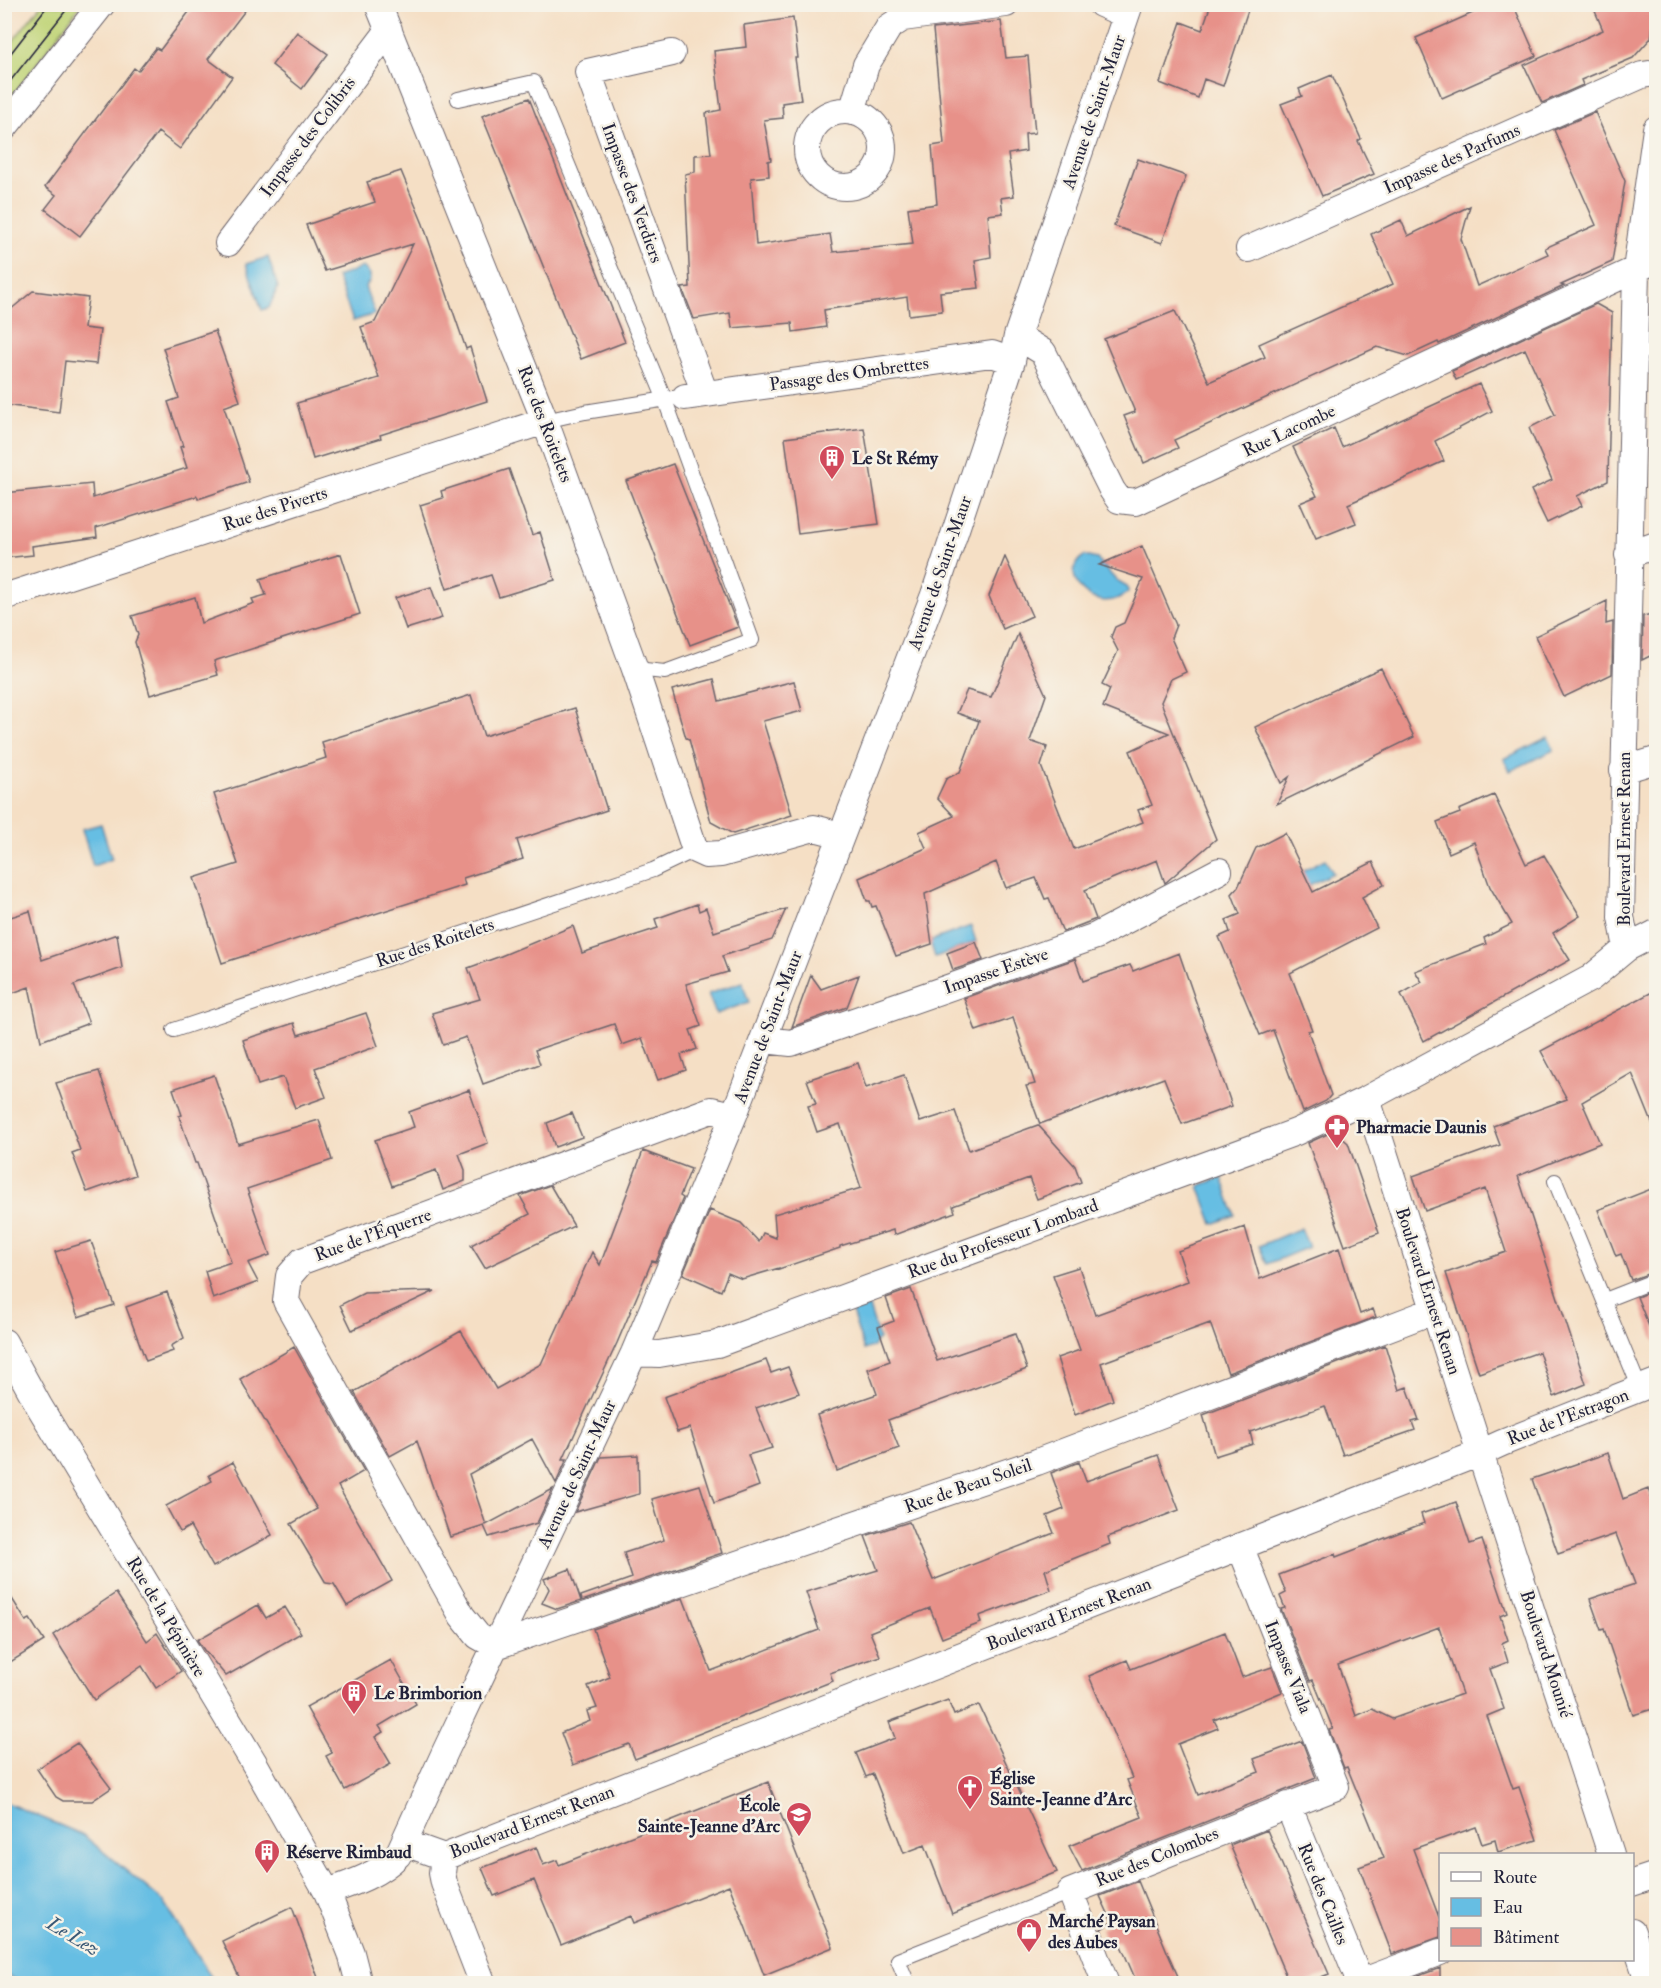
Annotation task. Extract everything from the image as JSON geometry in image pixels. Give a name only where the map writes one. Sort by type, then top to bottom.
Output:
[{"type":"street","points":[[4,128],[102,4]]},
{"type":"street","name":"Rue des Roitelets","points":[[378,4],[545,421],[635,669],[695,850]]},
{"type":"street","points":[[852,112],[866,65],[889,27],[903,18],[1006,4]]},
{"type":"street","points":[[1101,4],[1128,10]]},
{"type":"street","name":"Avenue de Saint-Maur","points":[[327,1892],[368,1877],[386,1867],[398,1856],[634,1353],[764,1041],[934,595],[1012,361],[1017,336],[1128,10]]},
{"type":"street","name":"Impasse des Colibris","points":[[228,243],[388,30]]},
{"type":"street","name":"Impasse des Verdiers","points":[[672,53],[588,72],[685,397]]},
{"type":"street","name":"Impasse des Parfums","points":[[1249,249],[1642,75],[1656,73]]},
{"type":"street","name":"Boulevard Ernest Renan","points":[[405,1843],[444,1857],[1480,1454],[1367,1099],[1591,978],[1626,948],[1621,917],[1628,555],[1656,129]]},
{"type":"street","name":"Rue Lacombe","points":[[1017,336],[1043,352],[1119,500],[1136,502],[1646,265]]},
{"type":"street","name":"Passage des Ombrettes","points":[[685,397],[992,354],[1012,361]]},
{"type":"street","name":"Rue des Piverts","points":[[4,597],[545,421]]},
{"type":"street","points":[[1628,555],[1656,545]]},
{"type":"street","points":[[1623,770],[1656,760]]},
{"type":"street","points":[[695,850],[706,855],[722,854],[814,828],[841,835]]},
{"type":"street","name":"Impasse Estève","points":[[764,1041],[791,1043],[1096,936],[1219,871]]},
{"type":"street","points":[[1626,948],[1656,933]]},
{"type":"street","name":"Rue du Professeur Lombard","points":[[634,1353],[658,1354],[717,1344],[1296,1132],[1367,1099]]},
{"type":"street","name":"Rue de l'Équerre","points":[[496,1646],[478,1636],[462,1616],[286,1301],[289,1276],[302,1261],[711,1110],[734,1115]]},
{"type":"street","name":"Rue de Beau Soleil","points":[[496,1646],[1037,1462],[1435,1311]]},
{"type":"street","name":"Rue de la Pépinière","points":[[4,1342],[39,1406],[253,1761],[327,1892]]},
{"type":"street","name":"Rue de l'Estragon","points":[[1480,1454],[1502,1443],[1648,1385]]},
{"type":"street","name":"Boulevard Mounié","points":[[1480,1454],[1611,1853]]},
{"type":"street","name":"Impasse Viala","points":[[1240,1546],[1336,1787]]},
{"type":"street","name":"Rue des Colombes","points":[[1070,1892],[1336,1787]]},
{"type":"street","name":"Rue des Cailles","points":[[1288,1805],[1358,1983]]},
{"type":"street","points":[[444,1857],[442,1873],[444,1883],[483,1983]]},
{"type":"street","points":[[1634,1883],[1656,1875]]},
{"type":"street","points":[[327,1892],[351,1953],[359,1983]]},
{"type":"street","points":[[1070,1892],[1106,1983]]},
{"type":"street","points":[[1634,1938],[1649,1983]]},
{"type":"street","points":[[1358,1983],[1439,1952]]},
{"type":"lane","points":[[458,99],[534,82],[685,397],[752,640],[665,672],[635,669]]},
{"type":"lane","points":[[545,421],[585,412],[685,397]]},
{"type":"lane","name":"Rue des Roitelets","points":[[174,1030],[653,870],[695,850]]},
{"type":"lane","points":[[1555,1181],[1605,1300],[1648,1385]]},
{"type":"lane","points":[[1605,1300],[1656,1280]]},
{"type":"lane","points":[[908,1983],[898,1960],[1070,1892]]},
{"type":"green space","points":[[41,5],[81,5],[5,106],[5,51]]},
{"type":"water","points":[[268,257],[278,287],[269,308],[262,310],[246,264]]},
{"type":"water","points":[[363,267],[370,274],[370,281],[365,287],[375,314],[353,321],[337,277]]},
{"type":"water","points":[[1084,556],[1097,559],[1115,579],[1127,586],[1128,592],[1116,599],[1104,601],[1092,598],[1083,591],[1074,573],[1076,564]]},
{"type":"water","points":[[1548,737],[1554,750],[1510,771],[1504,759]]},
{"type":"water","points":[[101,824],[112,859],[93,866],[82,829]]},
{"type":"water","points":[[1325,859],[1333,873],[1280,900],[1272,886]]},
{"type":"water","points":[[971,926],[976,942],[935,957],[930,941]]},
{"type":"water","points":[[742,982],[749,1002],[716,1014],[708,994]]},
{"type":"water","points":[[1222,1177],[1235,1215],[1213,1224],[1199,1186]]},
{"type":"water","points":[[1301,1228],[1309,1247],[1267,1264],[1259,1246]]},
{"type":"water","points":[[869,1307],[879,1339],[873,1347],[864,1350],[852,1312]]},
{"type":"water","name":"Le Lez","points":[[5,1802],[83,1835],[164,1902],[215,1983],[20,1983],[5,1974]]},
{"type":"building","points":[[195,4],[250,4],[208,59],[232,77],[180,149],[158,132],[80,236],[45,209],[56,195],[45,187],[134,68],[138,71],[156,48],[160,50]]},
{"type":"building","points":[[1211,4],[1250,4],[1223,86],[1204,79],[1198,98],[1160,83],[1181,22],[1202,30]]},
{"type":"building","points":[[1493,4],[1513,4],[1536,56],[1442,98],[1416,38]]},
{"type":"building","points":[[1592,4],[1656,4],[1651,38],[1633,58],[1581,80],[1583,85],[1542,103],[1524,65],[1603,30]]},
{"type":"building","points":[[793,18],[798,58],[795,58],[801,100],[782,103],[783,118],[764,120],[771,160],[768,161],[769,176],[751,178],[756,245],[830,234],[833,252],[913,244],[908,208],[937,204],[932,146],[944,144],[933,29],[1001,21],[1006,58],[1028,56],[1035,133],[1025,134],[1026,151],[1008,154],[1014,196],[1001,198],[1003,213],[988,215],[991,257],[975,260],[979,288],[940,292],[942,311],[909,315],[907,297],[824,310],[826,327],[793,332],[792,323],[732,328],[730,313],[694,319],[682,288],[690,287],[685,174],[695,172],[695,155],[711,154],[706,113],[721,110],[714,51],[746,47],[744,25]]},
{"type":"building","points":[[297,32],[328,54],[302,89],[272,65]]},
{"type":"building","points":[[1332,75],[1361,139],[1358,141],[1374,174],[1322,196],[1281,104],[1302,96],[1299,89]]},
{"type":"building","points":[[529,98],[625,342],[581,359],[482,116]]},
{"type":"building","points":[[1595,112],[1625,181],[1612,262],[1439,344],[1438,342],[1408,356],[1377,347],[1174,440],[1178,448],[1144,463],[1124,416],[1135,412],[1104,339],[1175,311],[1209,382],[1265,357],[1259,344],[1393,284],[1371,234],[1401,220],[1408,236],[1470,206],[1461,239],[1477,286],[1548,254],[1545,248],[1596,225],[1554,130]]},
{"type":"building","points":[[1138,159],[1186,176],[1162,243],[1114,226]]},
{"type":"building","points":[[401,171],[423,224],[466,349],[470,347],[487,401],[313,459],[297,403],[379,378],[361,327],[375,322],[413,244],[325,271],[306,225],[375,202],[367,182]]},
{"type":"building","points":[[33,291],[88,298],[84,328],[100,330],[96,364],[65,361],[59,412],[4,405],[4,315]]},
{"type":"building","points":[[1596,304],[1612,313],[1608,481],[1577,496],[1582,506],[1547,523],[1531,490],[1552,480],[1529,428],[1555,415],[1525,349],[1456,380],[1452,371]]},
{"type":"building","points":[[215,331],[240,401],[224,407],[249,482],[96,528],[97,537],[32,546],[33,555],[4,558],[4,493],[92,484],[93,498],[187,468],[180,447],[183,446],[168,402],[179,398],[163,348]]},
{"type":"building","points":[[1479,384],[1492,411],[1435,441],[1444,461],[1348,504],[1356,523],[1316,539],[1300,503],[1317,496],[1293,447],[1334,428],[1342,447]]},
{"type":"building","name":"Le St Rémy","points":[[864,428],[879,524],[798,534],[785,438]]},
{"type":"building","points":[[673,464],[738,627],[690,645],[626,481]]},
{"type":"building","points":[[509,469],[532,535],[540,532],[555,580],[499,597],[491,575],[447,589],[420,505],[443,498],[441,491]]},
{"type":"building","points":[[1142,546],[1176,625],[1171,638],[1186,672],[1171,679],[1161,702],[1216,839],[1165,883],[1157,860],[1085,890],[1096,919],[1063,932],[1049,898],[1045,899],[1036,878],[1006,888],[996,862],[925,894],[932,944],[896,956],[876,906],[872,907],[870,901],[867,901],[859,878],[926,848],[919,832],[954,816],[937,798],[946,779],[960,772],[979,721],[957,713],[967,690],[991,697],[1018,634],[1046,695],[1030,741],[1047,747],[1041,766],[1074,849],[1143,822],[1138,810],[1152,805],[1130,751],[1169,733],[1103,707],[1110,689],[1102,685],[1118,651],[1111,637],[1115,627],[1124,623],[1143,579],[1099,565]]},
{"type":"building","points":[[341,554],[360,614],[214,661],[218,675],[150,695],[135,642],[138,635],[132,616],[195,597],[201,623],[254,603],[252,599],[266,595],[260,579]]},
{"type":"building","points":[[1005,557],[1032,616],[1003,629],[989,596]]},
{"type":"building","points":[[431,587],[442,618],[406,629],[395,598]]},
{"type":"building","points":[[1607,601],[1606,624],[1613,622],[1612,674],[1564,697],[1535,636]]},
{"type":"building","points":[[1656,613],[1656,653],[1642,660],[1643,616]]},
{"type":"building","points":[[1381,668],[1414,737],[1277,804],[1289,777],[1281,783],[1255,727]]},
{"type":"building","points":[[714,679],[719,701],[794,681],[802,711],[763,721],[792,815],[733,834],[711,822],[689,739],[686,738],[672,690]]},
{"type":"building","points":[[471,695],[484,736],[575,708],[607,810],[517,840],[523,859],[463,878],[465,885],[222,963],[194,878],[238,864],[214,794],[326,758],[322,742]]},
{"type":"building","points":[[1494,795],[1526,864],[1544,855],[1580,916],[1553,933],[1570,960],[1424,1041],[1401,994],[1422,982],[1415,971],[1486,944],[1484,938],[1512,924],[1490,887],[1474,842],[1449,853],[1437,822]]},
{"type":"building","points":[[1285,833],[1313,892],[1373,862],[1384,885],[1362,897],[1377,928],[1290,973],[1312,1030],[1308,1031],[1331,1095],[1326,1101],[1303,1112],[1273,1030],[1260,1035],[1219,937],[1230,932],[1226,920],[1240,914],[1232,894],[1238,887],[1256,848]]},
{"type":"building","points":[[697,904],[699,911],[706,908],[714,932],[786,909],[772,940],[722,956],[728,972],[686,984],[701,1026],[690,1030],[697,1049],[681,1055],[686,1070],[658,1080],[642,1038],[622,1045],[614,1024],[535,1050],[540,1064],[483,1084],[466,1037],[443,1045],[432,1013],[480,999],[468,968],[573,926],[582,953],[658,928],[655,919]]},
{"type":"building","points":[[30,911],[42,960],[117,934],[122,968],[74,985],[89,1023],[41,1041],[29,987],[4,996],[4,919]]},
{"type":"building","points":[[976,942],[983,960],[953,970],[947,953]]},
{"type":"building","points":[[1179,953],[1232,1106],[1182,1124],[1164,1078],[1040,1124],[1026,1086],[1035,1084],[1013,1018],[976,1031],[964,998],[1075,959],[1083,981],[1130,965],[1133,971]]},
{"type":"building","points":[[811,975],[821,989],[859,975],[847,1007],[792,1027]]},
{"type":"building","points":[[1656,990],[1656,1130],[1632,1073],[1582,1102],[1600,1143],[1518,1176],[1586,1384],[1554,1397],[1539,1352],[1479,1373],[1446,1273],[1506,1252],[1485,1189],[1425,1211],[1413,1176],[1500,1145],[1493,1126],[1567,1099],[1541,1051]]},
{"type":"building","points":[[366,1013],[378,1046],[315,1068],[326,1097],[295,1108],[283,1077],[258,1085],[243,1040],[294,1023],[298,1035]]},
{"type":"building","points":[[858,1063],[866,1088],[904,1075],[920,1122],[955,1111],[969,1150],[1038,1125],[1075,1166],[1081,1182],[1037,1199],[1029,1178],[953,1206],[955,1212],[894,1235],[893,1230],[840,1246],[840,1248],[779,1269],[742,1279],[728,1273],[721,1291],[683,1274],[710,1210],[741,1223],[759,1242],[763,1233],[776,1238],[774,1214],[861,1188],[840,1124],[817,1132],[808,1106],[816,1104],[807,1080]]},
{"type":"building","points":[[99,1071],[135,1175],[87,1192],[72,1153],[80,1150],[56,1083]]},
{"type":"building","points":[[214,1075],[238,1144],[319,1120],[332,1160],[247,1189],[270,1255],[248,1263],[258,1282],[213,1299],[205,1271],[231,1262],[179,1116],[182,1115],[173,1089]]},
{"type":"building","points":[[469,1090],[488,1143],[459,1154],[465,1170],[465,1181],[443,1190],[436,1170],[392,1186],[375,1140],[414,1127],[409,1112]]},
{"type":"building","points":[[572,1113],[582,1137],[555,1147],[547,1123]]},
{"type":"building","points":[[1334,1131],[1348,1143],[1379,1233],[1345,1246],[1308,1143]]},
{"type":"building","points":[[643,1151],[691,1169],[680,1196],[683,1198],[656,1262],[652,1261],[563,1459],[567,1459],[556,1483],[532,1439],[469,1474],[486,1525],[553,1489],[537,1523],[489,1537],[484,1526],[450,1537],[417,1441],[390,1456],[354,1392],[461,1331],[496,1389],[541,1364],[592,1252],[600,1265]]},
{"type":"building","points":[[550,1185],[574,1226],[485,1268],[471,1245],[530,1214],[520,1196]]},
{"type":"building","points":[[1656,1187],[1656,1271],[1631,1280],[1621,1254],[1616,1256],[1598,1210]]},
{"type":"building","points":[[1245,1227],[1260,1279],[1339,1248],[1360,1314],[1373,1309],[1376,1317],[1228,1373],[1210,1323],[1101,1363],[1113,1400],[1075,1415],[1057,1358],[1080,1350],[1053,1275],[1079,1267],[1095,1315],[1188,1281],[1178,1251]]},
{"type":"building","points":[[91,1241],[114,1305],[78,1317],[55,1252]]},
{"type":"building","points":[[911,1289],[937,1361],[1015,1334],[1027,1369],[888,1420],[899,1448],[837,1471],[817,1415],[877,1394],[868,1369],[890,1361],[878,1327],[894,1321],[886,1298]]},
{"type":"building","points":[[1656,1289],[1656,1341],[1655,1341],[1637,1297]]},
{"type":"building","points":[[435,1291],[352,1330],[340,1305],[364,1293]]},
{"type":"building","points":[[167,1292],[184,1338],[171,1346],[173,1351],[146,1361],[126,1307]]},
{"type":"building","points":[[1385,1345],[1399,1390],[1407,1387],[1419,1420],[1412,1422],[1415,1430],[1343,1455],[1325,1406],[1250,1432],[1253,1444],[1215,1456],[1203,1415]]},
{"type":"building","points":[[294,1347],[364,1471],[338,1486],[392,1581],[347,1606],[334,1584],[326,1583],[291,1524],[317,1509],[240,1379]]},
{"type":"building","points":[[766,1360],[771,1373],[788,1367],[799,1393],[756,1408],[772,1448],[748,1455],[759,1486],[714,1503],[690,1428],[677,1432],[664,1397]]},
{"type":"building","points":[[1608,1453],[1623,1499],[1648,1489],[1656,1513],[1656,1708],[1633,1715],[1604,1629],[1601,1630],[1590,1599],[1635,1584],[1616,1534],[1558,1554],[1532,1479]]},
{"type":"building","points":[[638,1455],[639,1494],[575,1512],[601,1457]]},
{"type":"building","points":[[1158,1455],[1179,1510],[1108,1537],[1110,1544],[1045,1570],[1051,1590],[979,1616],[981,1623],[942,1638],[930,1608],[870,1632],[880,1656],[830,1673],[833,1681],[635,1759],[629,1744],[573,1765],[561,1733],[590,1721],[587,1711],[597,1708],[588,1686],[610,1677],[593,1629],[683,1598],[711,1671],[819,1630],[806,1592],[878,1570],[865,1536],[909,1522],[933,1580],[1054,1533],[1047,1516],[1064,1509],[1051,1473],[1079,1462],[1086,1481]]},
{"type":"building","points":[[233,1462],[272,1535],[213,1567],[190,1526],[180,1532],[166,1506],[212,1481],[209,1475]]},
{"type":"building","points":[[700,1485],[722,1553],[582,1601],[581,1596],[632,1578],[624,1553],[664,1540],[652,1499]]},
{"type":"building","points":[[1456,1502],[1470,1544],[1482,1540],[1507,1613],[1500,1616],[1508,1640],[1502,1643],[1508,1662],[1490,1669],[1504,1709],[1487,1716],[1513,1789],[1519,1787],[1537,1840],[1498,1852],[1495,1840],[1482,1844],[1476,1827],[1413,1849],[1439,1917],[1439,1937],[1392,1954],[1359,1867],[1384,1858],[1347,1767],[1344,1768],[1329,1730],[1333,1729],[1313,1680],[1310,1681],[1281,1609],[1285,1608],[1280,1596],[1286,1593],[1279,1575],[1335,1554],[1336,1557],[1424,1523],[1421,1514]],"holes":[[[1439,1627],[1462,1694],[1392,1719],[1372,1709],[1356,1716],[1338,1665]]]},
{"type":"building","points":[[570,1569],[581,1601],[557,1609],[542,1603],[549,1589],[544,1579]]},
{"type":"building","points":[[4,1586],[26,1621],[30,1619],[44,1641],[4,1666]]},
{"type":"building","points":[[116,1593],[147,1641],[157,1633],[181,1671],[156,1688],[142,1666],[94,1700],[53,1635]]},
{"type":"building","points":[[258,1605],[266,1618],[285,1607],[301,1633],[226,1676],[197,1640]]},
{"type":"building","points":[[1225,1632],[1242,1677],[1272,1667],[1282,1692],[1214,1720],[1218,1728],[1178,1744],[1198,1795],[1259,1772],[1254,1759],[1302,1741],[1316,1778],[1082,1871],[1069,1846],[1142,1817],[1127,1780],[1132,1778],[1089,1676],[1127,1660],[1131,1669]]},
{"type":"building","name":"Le Brimborion","points":[[391,1660],[416,1704],[379,1726],[383,1732],[375,1737],[391,1764],[345,1790],[326,1756],[332,1753],[306,1707]]},
{"type":"building","name":"Église Sainte-Jeanne d'Arc","points":[[948,1700],[954,1715],[979,1705],[1057,1872],[952,1914],[925,1845],[904,1853],[873,1774],[866,1777],[856,1753],[895,1738],[889,1722]]},
{"type":"building","points":[[77,1743],[111,1788],[92,1801],[63,1801],[56,1797],[37,1769]]},
{"type":"building","points":[[768,1782],[833,1947],[764,1975],[729,1885],[634,1923],[631,1916],[561,1945],[534,1880],[494,1896],[482,1868],[536,1847],[543,1865],[557,1860],[559,1865]]},
{"type":"building","points":[[1267,1830],[1329,1974],[1306,1983],[1289,1983],[1230,1845]]},
{"type":"building","points":[[1138,1881],[1181,1983],[1137,1983],[1119,1941],[1106,1943],[1101,1929],[1112,1922],[1100,1896]]},
{"type":"building","name":"Réserve Rimbaud","points":[[292,1907],[320,1983],[242,1983],[222,1941]]},
{"type":"building","points":[[1440,1968],[1440,1983],[1402,1982]]},
{"type":"tram line","points":[[4,62],[49,4]]},
{"type":"tram line","points":[[4,89],[71,4]]},
{"type":"place","name":"Le St Rémy","points":[[832,481]]},
{"type":"place","name":"Pharmacie Daunis","points":[[1337,1150]]},
{"type":"place","name":"Le Brimborion","points":[[354,1716]]},
{"type":"place","name":"Église Sainte-Jeanne d'Arc","points":[[970,1811]]},
{"type":"place","name":"École Sainte-Jeanne d'Arc","points":[[799,1838]]},
{"type":"place","name":"Réserve Rimbaud","points":[[267,1875]]},
{"type":"place","name":"Marché Paysan des Aubes","points":[[1029,1954]]}]
